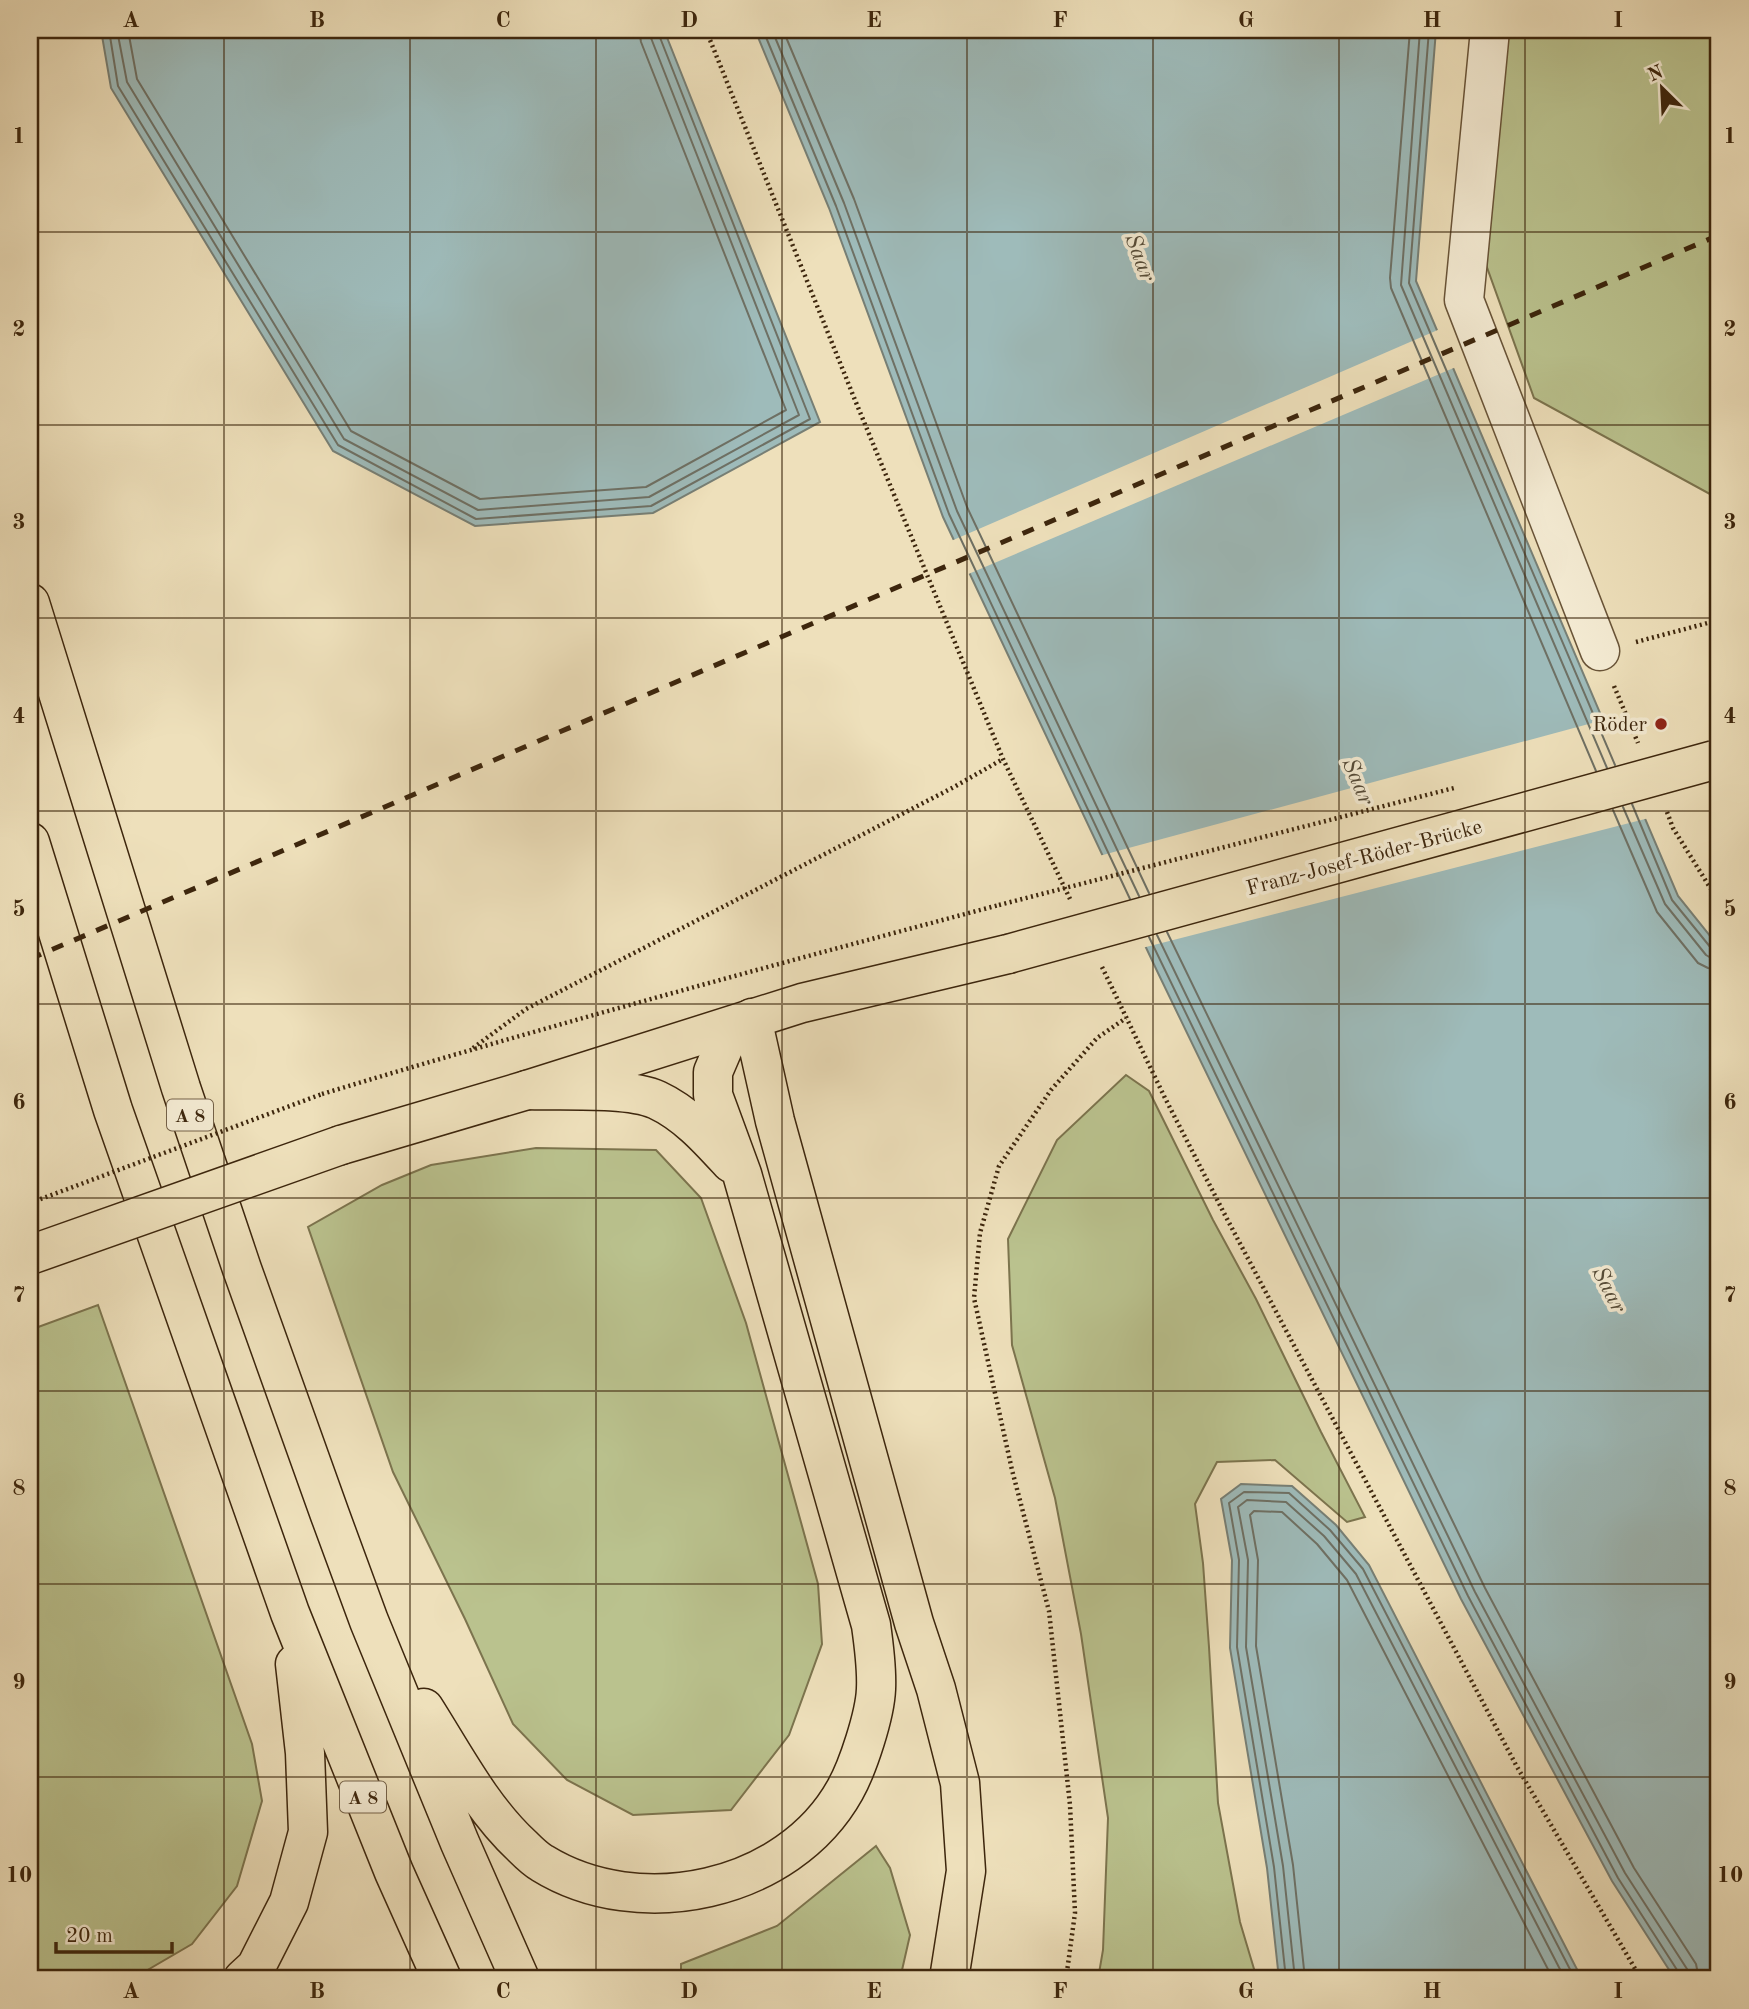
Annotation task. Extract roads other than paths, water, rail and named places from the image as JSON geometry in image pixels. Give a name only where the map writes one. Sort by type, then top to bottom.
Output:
[{"type":"main road","name":"A 8","points":[[30,603],[181,1088],[242,1269],[369,1621],[460,1843],[520,1979]]},
{"type":"main road","name":"Franz-Josef-Röder-Brücke","points":[[30,1255],[341,1145],[527,1090],[802,1003],[1008,954],[1719,759]]},
{"type":"main road","name":"A 8","points":[[30,842],[113,1110],[290,1613],[394,1872],[442,1979]]},
{"type":"main road","points":[[369,1621],[486,1806],[512,1837],[540,1862],[592,1886],[623,1892],[690,1892],[762,1869],[809,1835],[845,1790],[857,1762],[876,1689],[871,1625],[742,1174],[713,1095],[713,1072],[725,1044],[752,1018]]},
{"type":"main road","points":[[752,1018],[775,1121],[914,1623],[936,1689],[960,1783],[966,1871],[949,1979]]},
{"type":"main road","points":[[527,1090],[628,1093],[655,1099],[700,1129],[742,1174]]},
{"type":"main road","points":[[243,1979],[256,1967],[289,1902],[308,1832],[305,1753],[290,1613]]},
{"type":"lane","points":[[1490,30],[1464,300],[1600,651]]},
{"type":"water","points":[[101,30],[664,30],[820,422],[653,513],[475,526],[333,451],[111,88]]},
{"type":"water","name":"Saar","points":[[755,30],[1436,30],[1416,281],[1678,896],[1719,947],[1719,1979],[1675,1979],[1612,1881],[1461,1599],[1158,973],[943,517],[829,208]]},
{"type":"water","points":[[1241,1484],[1292,1486],[1336,1525],[1369,1565],[1582,1979],[1279,1979],[1267,1868],[1230,1648],[1232,1560],[1221,1499]]},
{"type":"railway","points":[[30,959],[1719,235]]},
{"type":"place","name":"Röder","points":[[1661,724]]}]
